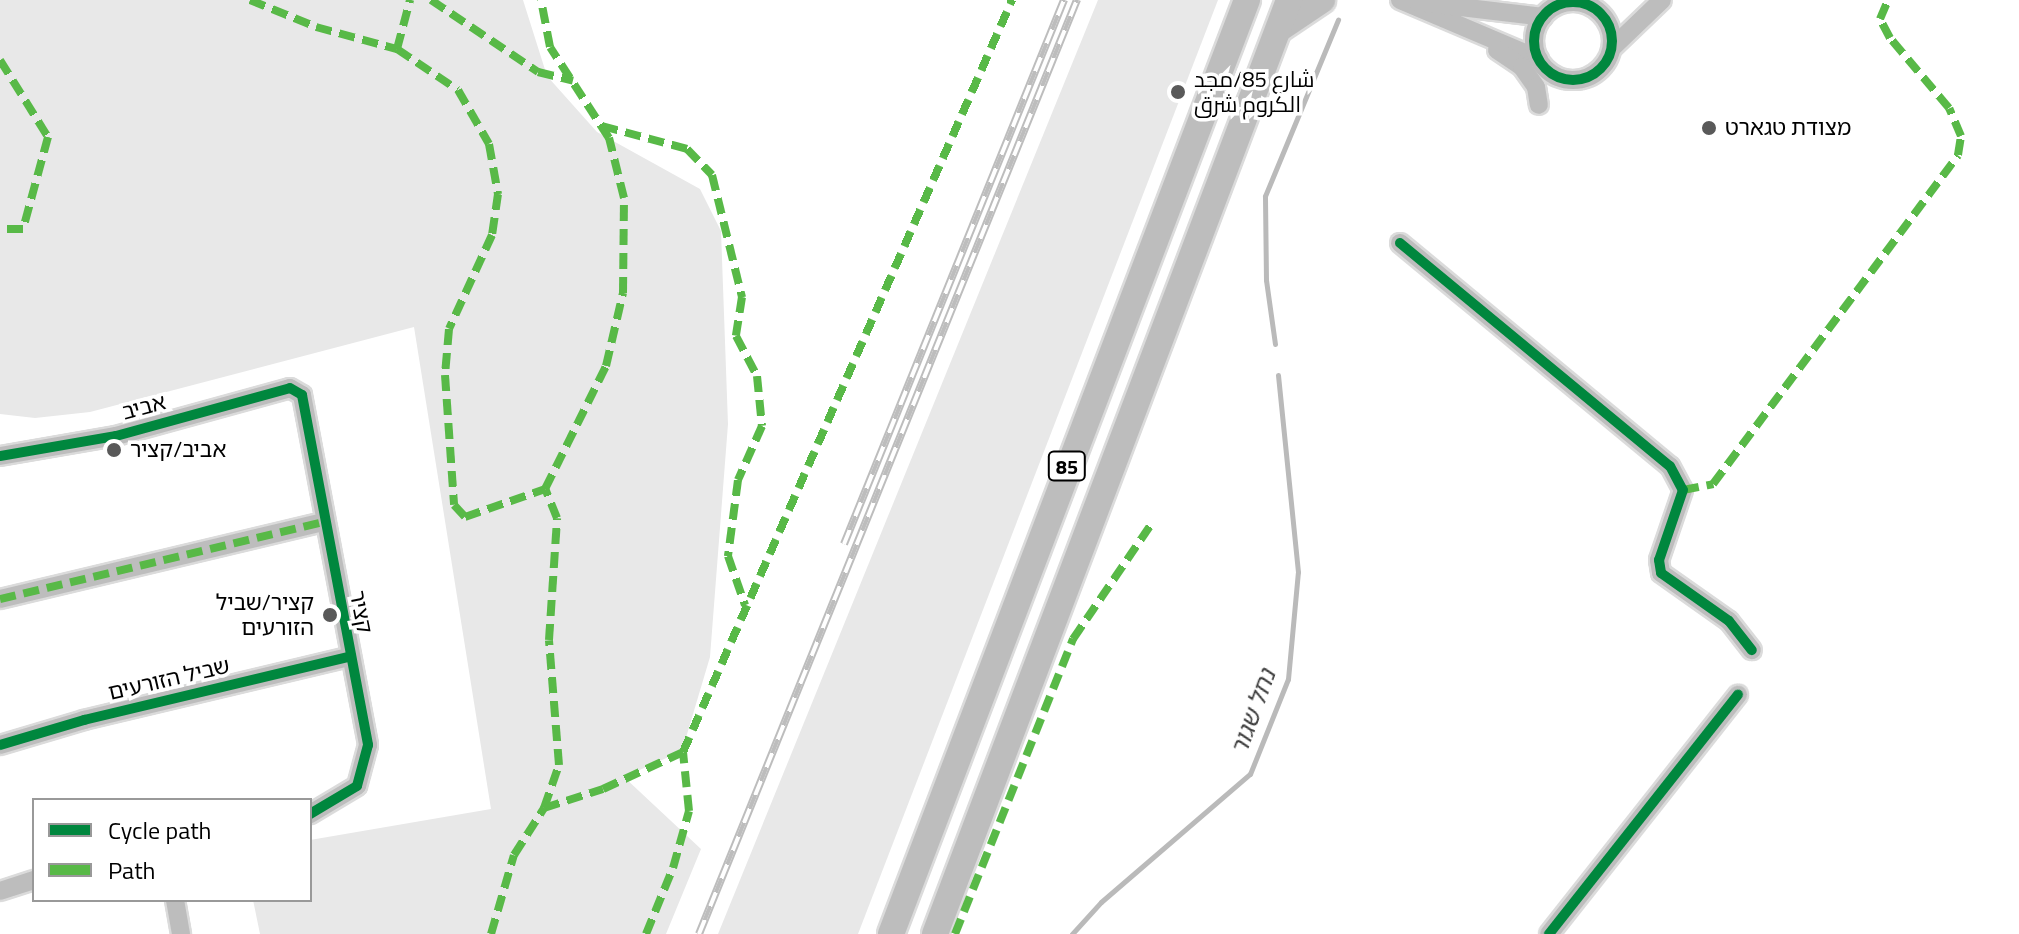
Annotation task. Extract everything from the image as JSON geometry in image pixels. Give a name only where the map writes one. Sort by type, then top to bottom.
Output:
[{"type":"highway","name":"85","points":[[891,934],[1247,0]]},
{"type":"highway","name":"85","points":[[935,934],[1289,0]]},
{"type":"highway","points":[[1276,31],[1322,0]]},
{"type":"street","points":[[1402,0],[1543,17]]},
{"type":"street","points":[[1402,0],[1539,59]]},
{"type":"street","points":[[1612,0],[1593,8],[1565,3],[1543,17],[1534,41],[1539,59],[1552,74],[1576,80],[1599,70],[1612,48],[1662,0]]},
{"type":"street","points":[[1593,8],[1608,23],[1612,48]]},
{"type":"street","points":[[1458,25],[1522,67],[1536,87],[1539,105]]},
{"type":"street","points":[[1400,243],[1670,466],[1683,490],[1659,560],[1661,573],[1729,621],[1752,650]]},
{"type":"street","name":"אביב","points":[[0,456],[116,436],[290,388],[297,391]]},
{"type":"street","name":"קציר","points":[[297,391],[306,401],[349,657],[366,722],[366,767],[349,794],[312,813]]},
{"type":"street","points":[[0,599],[324,522]]},
{"type":"street","name":"שביל הזורעים","points":[[0,745],[84,720],[349,657]]},
{"type":"street","points":[[1549,934],[1738,695]]},
{"type":"street","points":[[0,891],[32,881]]},
{"type":"street","points":[[175,902],[181,934]]},
{"type":"shaded area","points":[[0,0],[523,0],[547,76],[597,132],[700,189],[721,231],[728,424],[710,657],[682,751],[624,777],[701,849],[666,934],[260,934],[253,902],[312,902],[312,840],[491,809],[414,327],[90,412],[35,418],[0,414]]},
{"type":"shaded area","points":[[1098,0],[1218,0],[858,934],[718,934]]},
{"type":"waterway","name":"נחל שגור","points":[[1275,344],[1266,280],[1265,196],[1338,20]]},
{"type":"waterway","name":"נחל שגור","points":[[1072,934],[1101,902],[1250,774],[1288,679],[1298,572],[1278,375]]},
{"type":"railway","points":[[844,544],[1064,0]]},
{"type":"railway","points":[[699,934],[1077,0]]},
{"type":"marked path","points":[[250,0],[316,27],[397,49],[458,90],[489,144],[498,194],[492,235],[449,329],[445,375],[454,505],[465,517],[545,489]]},
{"type":"marked path","points":[[397,49],[410,0]]},
{"type":"marked path","points":[[431,0],[538,72],[573,81]]},
{"type":"marked path","points":[[491,934],[514,855],[544,808],[559,765],[549,640],[557,518],[545,489],[606,366],[623,293],[624,198],[609,138],[550,47],[541,0]]},
{"type":"marked path","points":[[544,808],[603,789],[683,752],[1012,0]]},
{"type":"marked path","points":[[1683,490],[1713,484],[1958,155],[1961,136],[1949,108],[1890,38],[1880,19],[1888,0]]},
{"type":"marked path","points":[[0,60],[48,137],[23,229],[0,229]]},
{"type":"marked path","points":[[602,126],[687,149],[712,175],[742,297],[736,336],[757,376],[762,426],[738,480],[728,556],[745,605]]},
{"type":"marked path","points":[[0,599],[324,522]]},
{"type":"marked path","points":[[955,934],[1073,639],[1152,523]]},
{"type":"marked path","points":[[646,934],[673,868],[689,811],[683,752]]},
{"type":"cycle path","points":[[1573,2],[1588,5],[1605,19],[1612,41],[1609,56],[1595,73],[1573,80],[1558,77],[1541,63],[1534,41],[1537,26],[1551,9],[1573,2]]},
{"type":"cycle path","points":[[1400,243],[1670,466],[1683,490],[1659,560],[1661,573],[1729,621],[1752,650]]},
{"type":"cycle path","points":[[0,456],[116,436],[290,388],[302,395],[368,745],[357,786],[312,813]]},
{"type":"cycle path","points":[[0,745],[84,720],[349,657]]},
{"type":"cycle path","points":[[1549,934],[1738,695]]},
{"type":"place","name":"شارع 85/مجد الكروم شرق","points":[[1178,92]]},
{"type":"place","name":"מצודת טגארט","points":[[1709,128]]},
{"type":"place","name":"אביב/קציר","points":[[114,450]]},
{"type":"place","name":"קציר/שביל הזורעים","points":[[330,615]]}]
